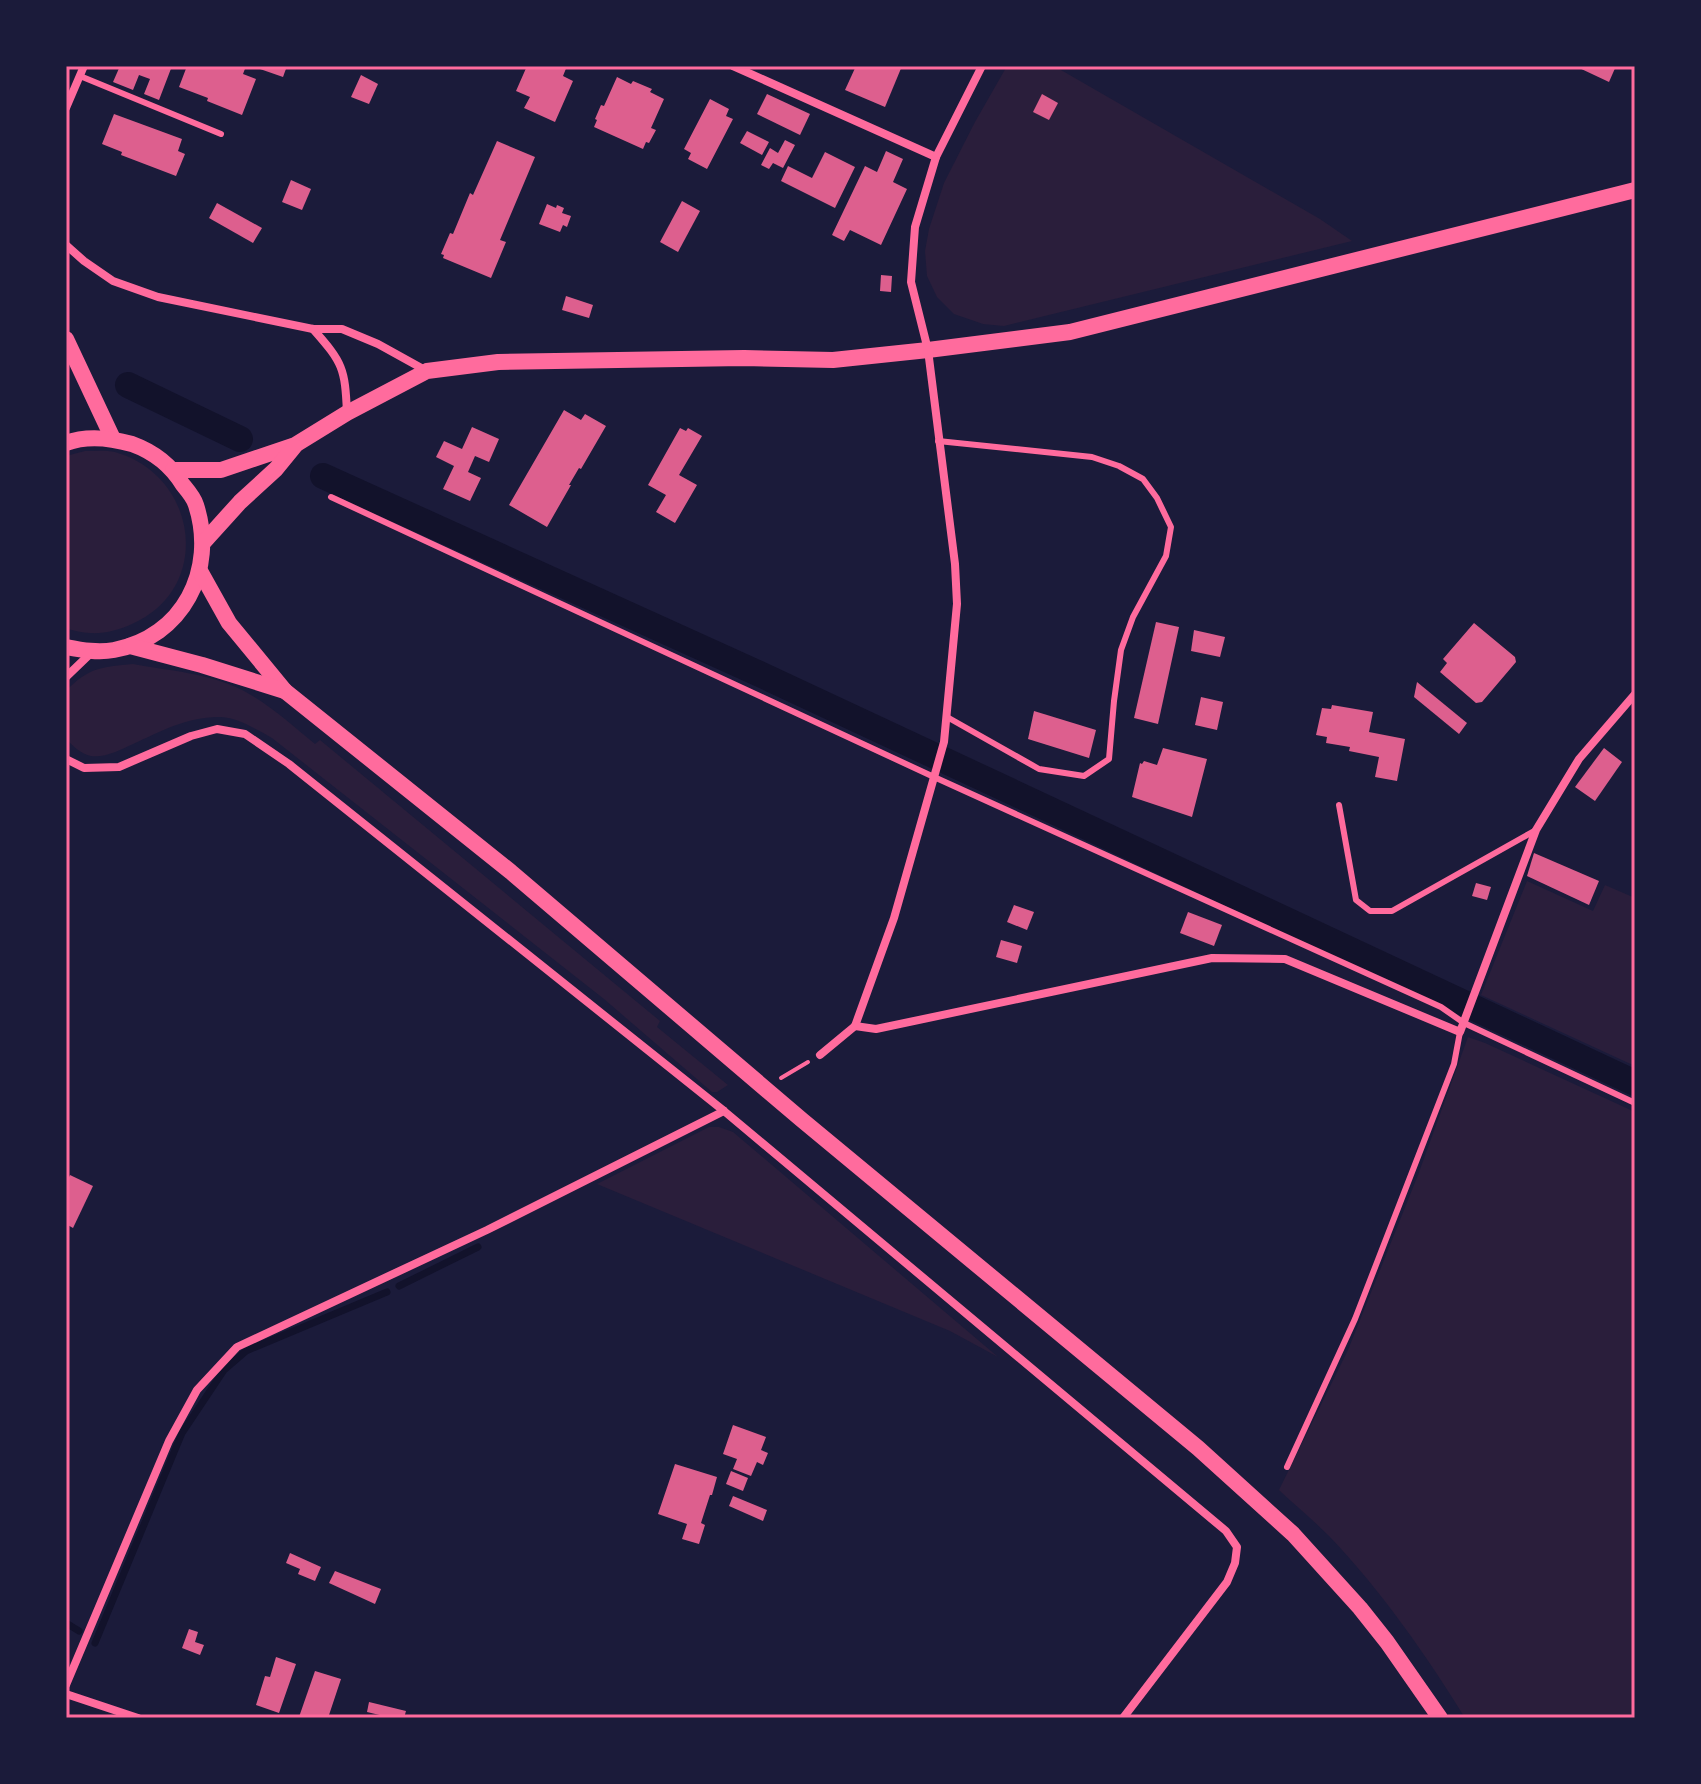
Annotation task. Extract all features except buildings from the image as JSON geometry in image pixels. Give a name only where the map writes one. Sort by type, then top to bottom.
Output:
[{"type":"main road","points":[[173,470],[221,470],[295,445],[347,413],[427,371],[498,362],[744,358],[833,360],[1070,332],[1635,190]]},
{"type":"main road","points":[[67,346],[113,439]]},
{"type":"main road","points":[[66,443],[77,439],[113,439],[146,449],[173,470],[196,503],[203,543],[200,571],[191,595],[175,617],[155,634],[130,646],[112,650],[92,652],[66,647]]},
{"type":"main road","points":[[203,543],[240,502],[276,469],[295,445]]},
{"type":"main road","points":[[200,571],[229,623],[285,691],[511,872],[802,1120],[1198,1448],[1293,1534],[1360,1608],[1440,1718]]},
{"type":"main road","points":[[130,646],[285,691]]},
{"type":"street","points":[[66,108],[84,66]]},
{"type":"street","points":[[733,66],[936,157]]},
{"type":"street","points":[[820,1055],[855,1026],[894,918],[944,742],[957,604],[955,564],[928,350],[911,282],[915,227],[936,157],[982,66]]},
{"type":"street","points":[[66,245],[113,281],[158,297],[313,329],[342,329],[378,344],[427,371]]},
{"type":"street","points":[[313,329],[339,362],[345,378],[347,413]]},
{"type":"street","points":[[66,677],[92,652]]},
{"type":"street","points":[[855,1026],[876,1029],[1212,958],[1285,959],[1463,1024],[1536,830],[1579,759],[1635,694]]},
{"type":"street","points":[[66,759],[84,768],[119,767],[191,736],[217,729],[245,734],[301,773],[724,1111],[1226,1531],[1237,1547],[1235,1563],[1227,1582],[1123,1718]]},
{"type":"street","points":[[66,1685],[169,1441],[197,1390],[237,1347],[487,1230],[724,1111]]},
{"type":"street","points":[[66,1694],[138,1718]]},
{"type":"lane","points":[[80,76],[221,134]]},
{"type":"lane","points":[[938,441],[1092,457],[1119,466],[1143,479],[1157,498],[1171,527],[1166,556],[1133,617],[1121,650],[1109,759],[1084,776],[1039,769],[947,717]]},
{"type":"lane","points":[[331,497],[934,777],[1441,1007],[1463,1024],[1635,1103]]},
{"type":"lane","points":[[1339,805],[1356,900],[1370,911],[1392,911],[1536,830]]},
{"type":"lane","points":[[1287,1467],[1361,1304],[1454,1064],[1463,1024]]},
{"type":"shaded area","points":[[1007,66],[1054,66],[1320,219],[1352,241],[1004,326],[983,324],[954,314],[937,297],[927,276],[925,251],[929,229],[944,183]]},
{"type":"shaded area","points":[[85,451],[115,452],[143,465],[164,484],[179,508],[185,534],[184,561],[175,586],[158,608],[132,624],[101,633],[66,629],[66,456]]},
{"type":"shaded area","points":[[133,664],[190,673],[231,685],[263,703],[315,744],[320,740],[660,1021],[657,1027],[728,1085],[712,1092],[604,999],[272,738],[254,728],[228,718],[209,717],[176,725],[107,755],[91,756],[77,749],[66,739],[67,690],[82,677],[97,670]]},
{"type":"shaded area","points":[[1527,881],[1593,911],[1605,885],[1635,898],[1635,1066],[1481,995]]},
{"type":"shaded area","points":[[1468,1037],[1635,1112],[1635,1718],[1465,1718],[1419,1647],[1366,1578],[1329,1536],[1279,1490],[1348,1350],[1418,1175]]},
{"type":"shaded area","points":[[709,1127],[733,1132],[998,1357],[950,1331],[597,1184]]},
{"type":"waterway","points":[[128,385],[240,439]]},
{"type":"waterway","points":[[323,476],[764,676],[1635,1083]]},
{"type":"waterway","points":[[399,1286],[478,1247]]},
{"type":"waterway","points":[[95,1643],[182,1433],[224,1370],[246,1351],[387,1292]]},
{"type":"waterway","points":[[66,1623],[79,1631]]}]
